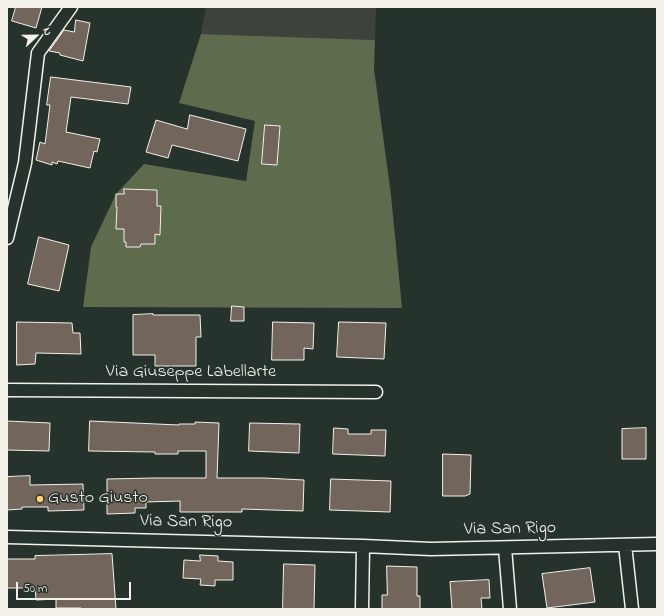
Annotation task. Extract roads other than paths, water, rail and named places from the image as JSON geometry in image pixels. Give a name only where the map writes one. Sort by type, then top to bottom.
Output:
[{"type":"street","points":[[7,238],[25,163],[38,53],[71,7]]},
{"type":"street","name":"Via Giuseppe Labellarte","points":[[7,390],[376,392]]},
{"type":"street","name":"Via San Rigo","points":[[7,537],[431,549],[657,544]]},
{"type":"street","points":[[625,545],[632,609]]},
{"type":"street","points":[[362,609],[363,546]]},
{"type":"street","points":[[504,548],[510,609]]},
{"type":"place","name":"Gusto Giusto","points":[[40,499]]}]
